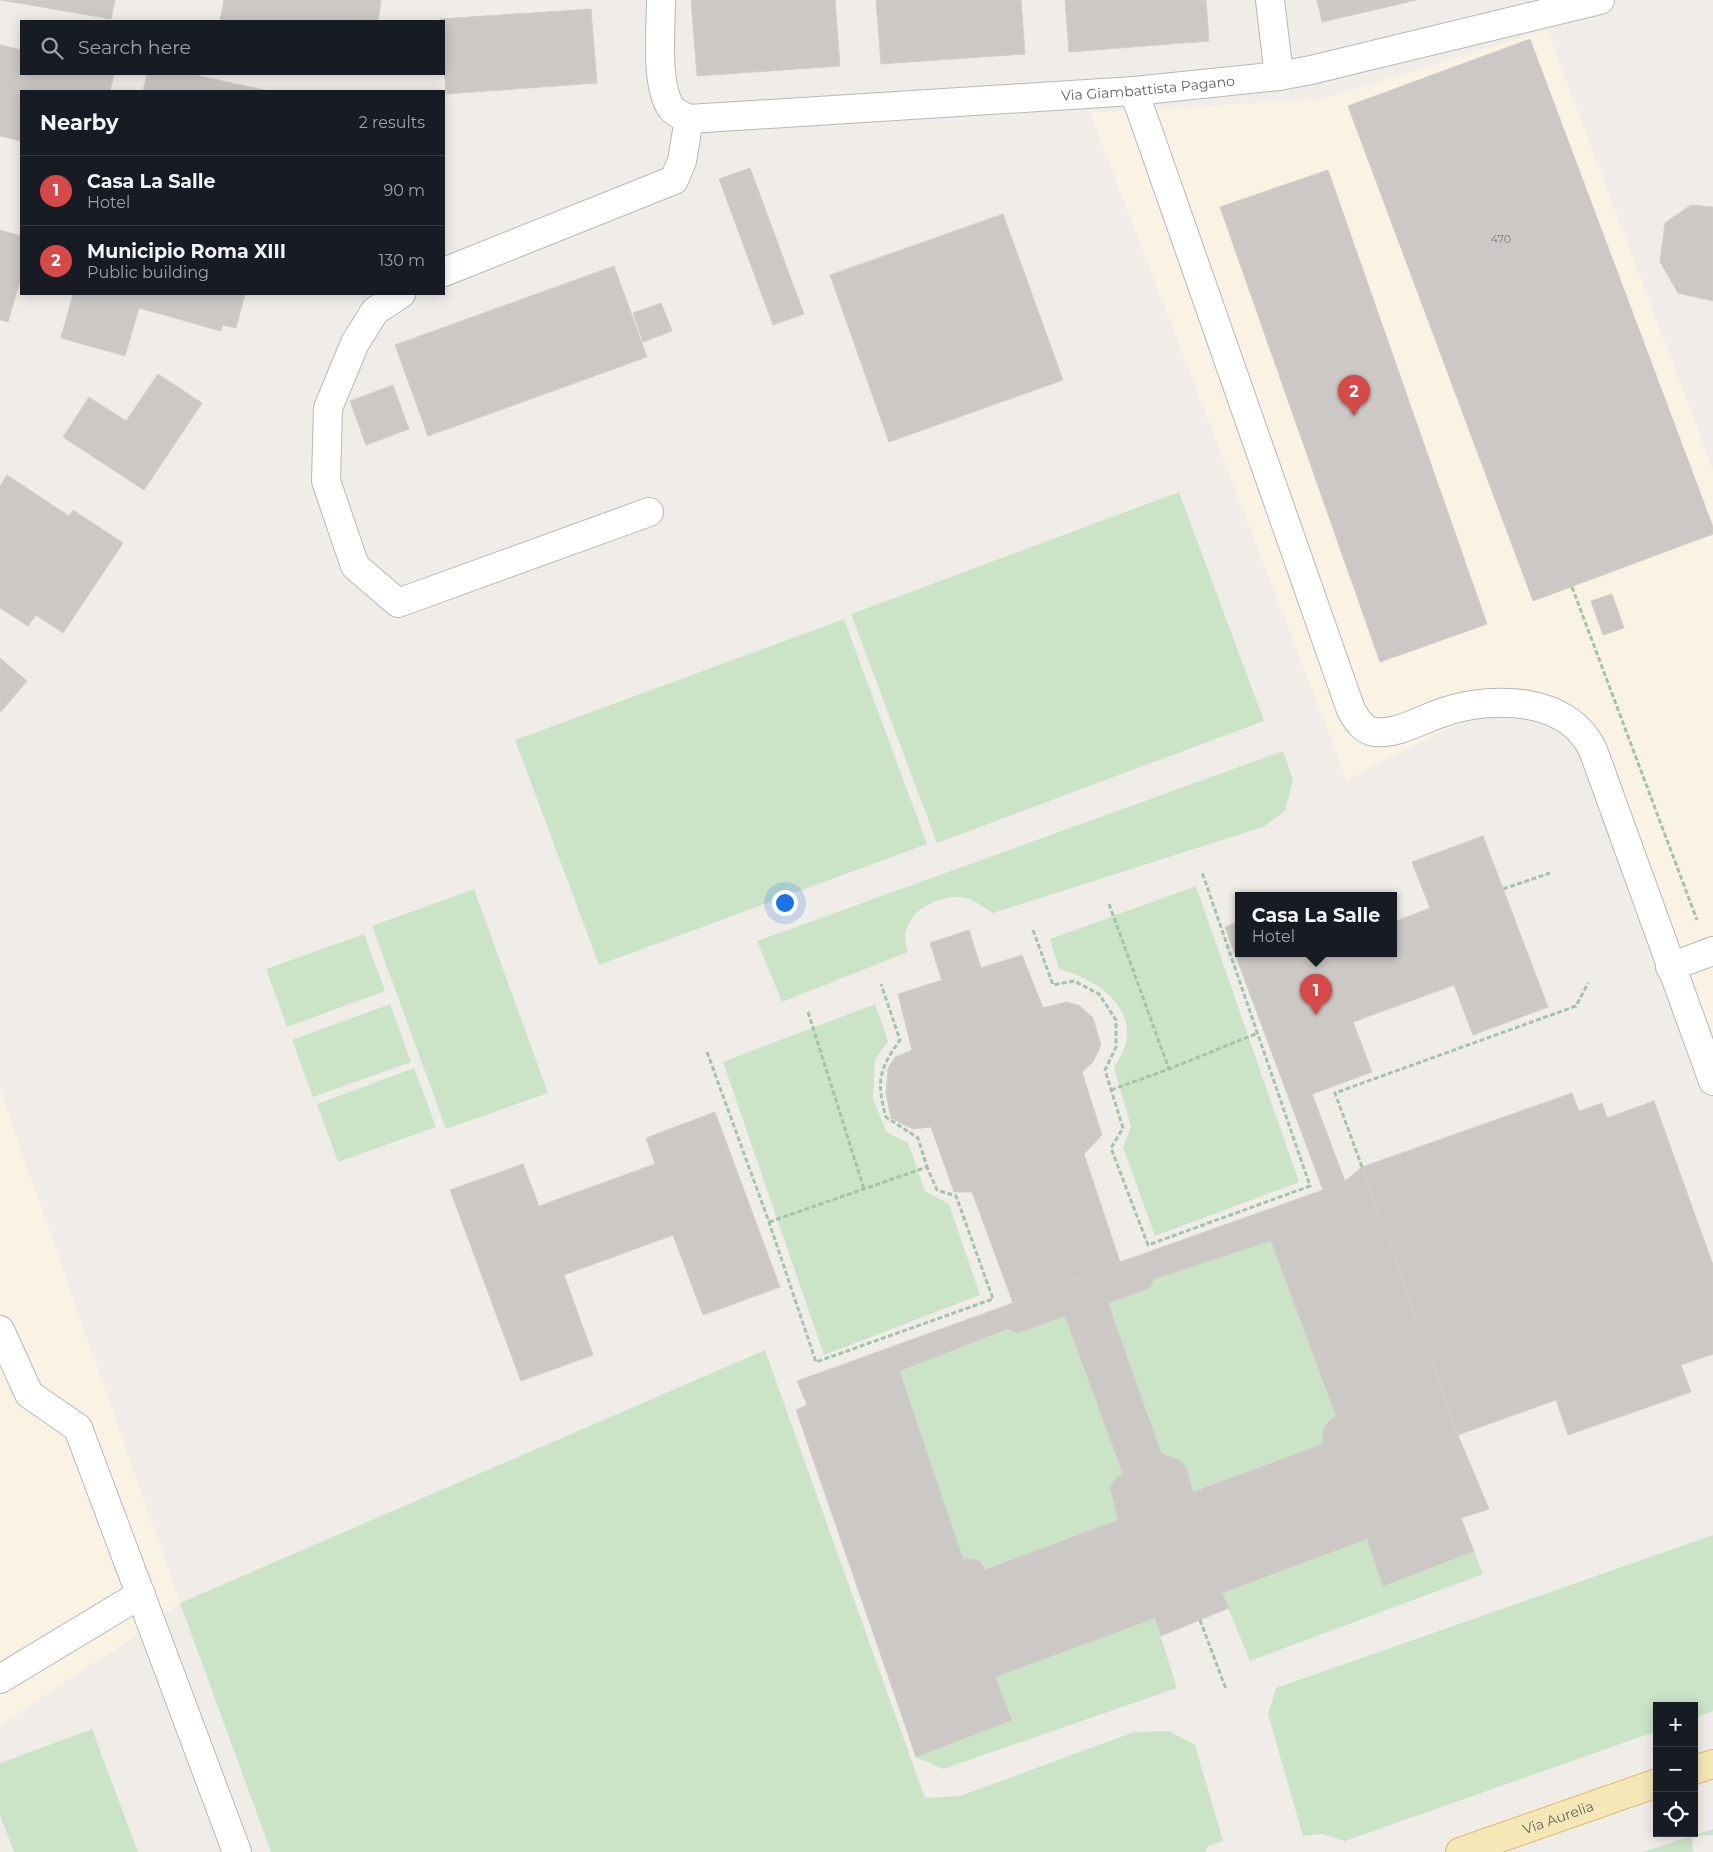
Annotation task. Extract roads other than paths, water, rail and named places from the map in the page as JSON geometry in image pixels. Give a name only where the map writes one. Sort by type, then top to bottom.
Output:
[{"type":"main road","points":[[1698,1769],[1713,1764]]},
{"type":"main road","name":"Via Aurelia","points":[[1460,1852],[1653,1784]]},
{"type":"street","points":[[445,272],[674,180],[682,161],[689,119],[677,114],[671,107],[662,87],[661,0]]},
{"type":"street","points":[[1270,0],[1279,76]]},
{"type":"street","name":"Via Giambattista Pagano","points":[[689,119],[1134,91],[1279,76],[1311,70],[1600,0]]},
{"type":"street","points":[[1134,91],[1341,683],[1355,717],[1367,730],[1382,732],[1396,730],[1464,706],[1481,703],[1506,703],[1539,708],[1560,716],[1583,735],[1593,750],[1670,967],[1713,1081]]},
{"type":"street","points":[[399,295],[375,311],[355,343],[328,408],[326,481],[354,566],[398,603],[649,512]]},
{"type":"street","points":[[1670,967],[1707,939]]},
{"type":"street","points":[[0,1330],[29,1394],[78,1428],[238,1852]]},
{"type":"street","points":[[0,1679],[141,1594]]},
{"type":"place","name":"Municipio Roma XIII","points":[[1354,416]]},
{"type":"place","name":"Casa La Salle","points":[[1316,1015]]}]
